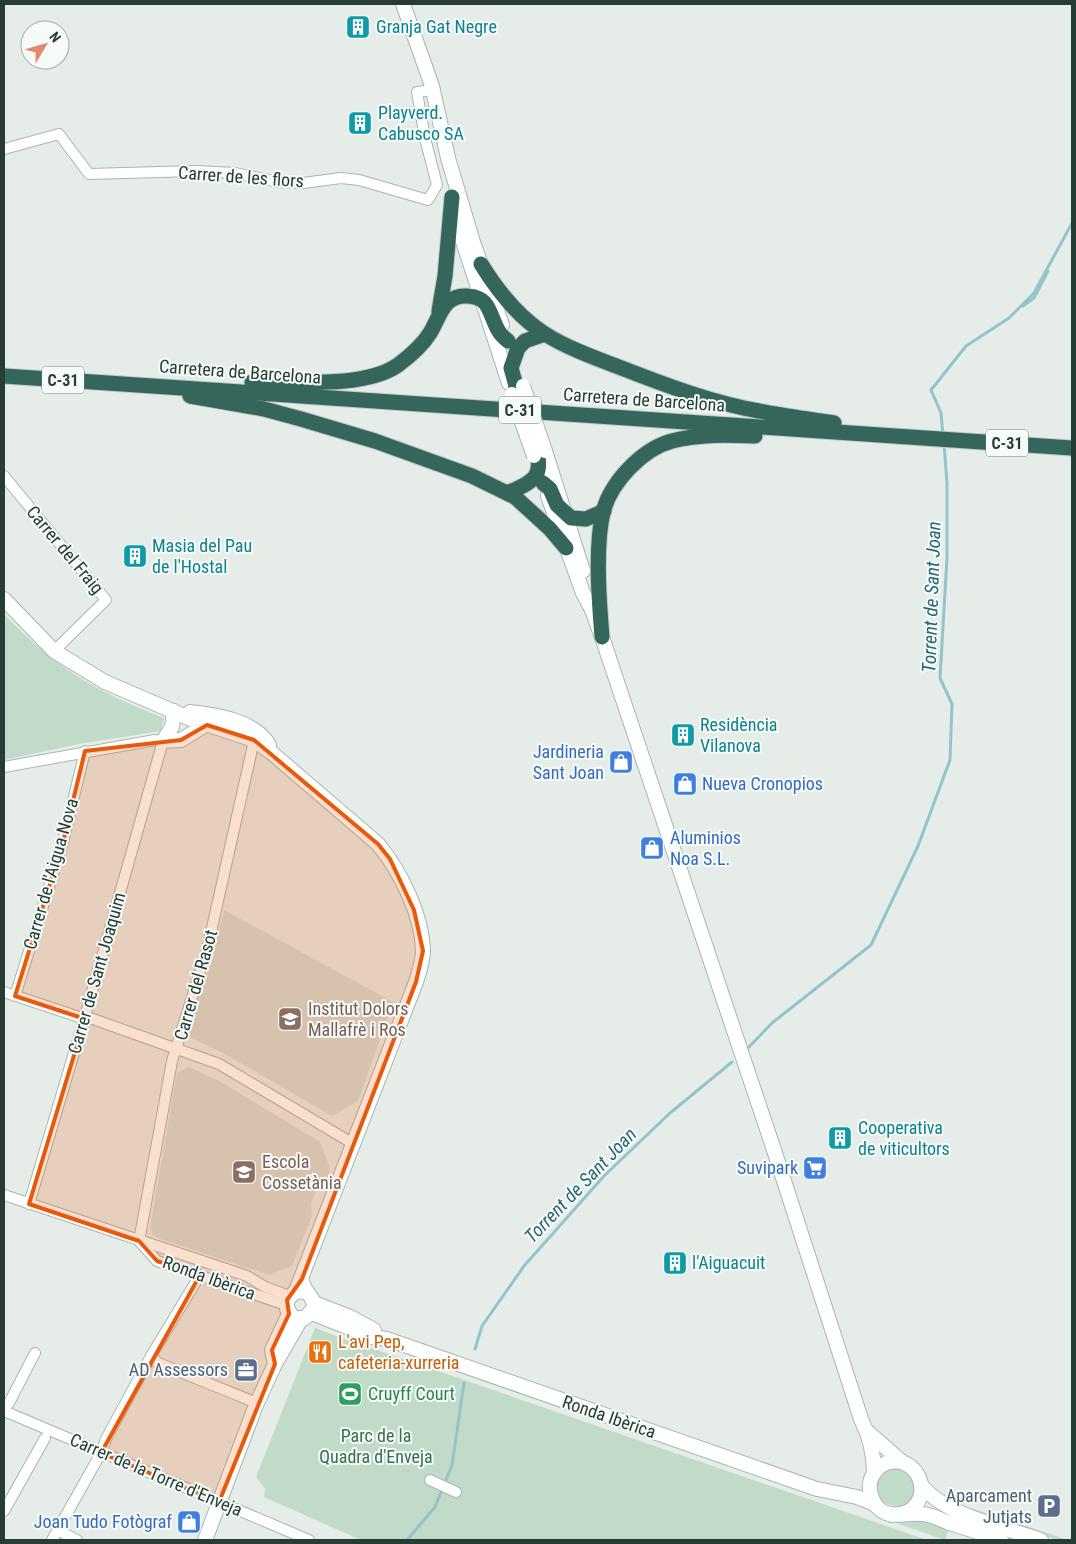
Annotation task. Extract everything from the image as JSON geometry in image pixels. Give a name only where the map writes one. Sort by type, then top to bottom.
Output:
[{"type":"highway","points":[[439,313],[446,276],[452,196]]},
{"type":"highway","points":[[481,264],[509,302],[544,334],[606,362],[670,387],[758,411],[917,437]]},
{"type":"highway","points":[[123,383],[306,383],[368,376],[395,367],[408,357],[430,332],[445,304],[456,298],[466,296],[481,298],[491,309],[498,330],[508,341]]},
{"type":"highway","points":[[516,393],[511,368],[518,348],[525,341],[544,334]]},
{"type":"highway","name":"Carretera de Barcelona","points":[[4,376],[1072,448]]},
{"type":"highway","points":[[123,383],[264,409],[375,441],[437,462],[507,493],[532,511],[566,548]]},
{"type":"highway","points":[[535,421],[534,438],[541,462],[541,477],[550,489],[557,505],[571,518],[586,519],[604,511]]},
{"type":"highway","points":[[602,637],[599,583],[604,511],[625,472],[641,457],[672,441],[694,437],[735,435],[848,438],[917,437]]},
{"type":"highway","points":[[507,493],[541,477]]},
{"type":"street","points":[[403,4],[433,90],[448,158],[481,264],[514,359]]},
{"type":"street","name":"Carrer de les flors","points":[[4,149],[59,134],[89,174],[195,171],[235,173],[278,182],[294,183],[341,178],[359,180],[428,200],[437,185],[425,138],[417,92],[433,90]]},
{"type":"street","points":[[448,158],[446,163],[458,226],[481,298],[516,393],[566,513],[592,602],[592,610]]},
{"type":"street","points":[[516,393],[535,421],[540,453],[541,477],[583,593],[592,610],[602,637],[775,1152],[861,1419],[868,1433],[874,1453],[871,1496],[875,1504]]},
{"type":"street","name":"Carrer del Fraig","points":[[4,476],[106,600],[54,651]]},
{"type":"street","points":[[4,599],[54,651],[106,682],[208,725],[255,735]]},
{"type":"street","points":[[174,711],[219,716],[268,743],[272,753],[378,844],[390,859],[414,910],[423,951],[416,982],[352,1143],[299,1301],[272,1350],[276,1364],[257,1403],[205,1540]]},
{"type":"street","points":[[163,741],[172,727],[174,711]]},
{"type":"street","points":[[4,769],[85,751],[156,740],[182,740],[208,725],[219,716]]},
{"type":"street","name":"Carrer del Rasot","points":[[139,1240],[171,1067],[207,950],[255,735]]},
{"type":"street","name":"Carrer de Sant Joaquim","points":[[28,1204],[84,1019],[163,741]]},
{"type":"street","name":"Carrer de l'Aigua Nova","points":[[15,996],[63,842],[85,751]]},
{"type":"street","points":[[4,992],[84,1019],[93,1019],[219,1064],[352,1143]]},
{"type":"street","name":"Ronda Ibèrica","points":[[4,1195],[247,1276],[265,1287],[299,1301],[372,1337],[387,1339],[817,1489],[857,1497],[875,1504],[883,1512],[892,1515]]},
{"type":"street","name":"Ronda Ibèrica","points":[[139,1240],[157,1260],[200,1275],[299,1301]]},
{"type":"street","points":[[52,1540],[101,1453],[106,1439],[155,1360],[200,1275]]},
{"type":"street","points":[[4,1410],[35,1353]]},
{"type":"street","points":[[155,1360],[257,1403]]},
{"type":"street","name":"Carrer de la Torre d'Enveja","points":[[4,1410],[101,1453],[309,1540]]},
{"type":"street","points":[[868,1433],[901,1461],[910,1465],[931,1497],[949,1508],[1040,1540]]},
{"type":"street","points":[[4,1511],[45,1438]]},
{"type":"street","name":"Ronda Ibèrica","points":[[832,1492],[859,1486],[872,1477],[882,1464],[893,1460],[901,1461]]},
{"type":"street","points":[[430,1480],[456,1492]]},
{"type":"street","points":[[892,1515],[907,1512],[915,1505],[921,1496],[922,1486]]},
{"type":"street","points":[[892,1515],[922,1514],[974,1536],[1002,1540]]},
{"type":"street","points":[[57,1530],[77,1540]]},
{"type":"highlighted area","points":[[207,725],[254,740],[378,844],[390,859],[414,910],[423,951],[416,982],[302,1279],[287,1300],[289,1314],[272,1350],[275,1364],[219,1502],[101,1453],[200,1275],[157,1261],[139,1241],[29,1204],[85,1019],[15,996],[63,842],[85,751],[181,740]]},
{"type":"shaded area","name":"Institut Dolors Mallafrè i Ros","points":[[224,910],[393,1002],[358,1101],[332,1116],[225,1054],[189,1037],[198,1000],[212,961]]},
{"type":"shaded area","name":"Escola Cossetània","points":[[189,1067],[221,1082],[320,1142],[330,1168],[328,1177],[317,1187],[311,1204],[312,1216],[292,1266],[269,1275],[153,1235],[150,1228],[177,1073]]},
{"type":"green space","points":[[4,614],[41,649],[77,676],[117,698],[164,718],[161,731],[79,744],[4,760]]},
{"type":"green space","name":"Parc de la Quadra d'Enveja","points":[[315,1328],[927,1540],[361,1540],[264,1497],[265,1489],[256,1477]]},
{"type":"green space","points":[[896,1468],[910,1473],[915,1487],[910,1501],[896,1506],[882,1501],[877,1487],[882,1473]]},
{"type":"green space","points":[[971,1508],[1068,1540],[1057,1540],[970,1510]]},
{"type":"green space","points":[[921,1519],[949,1529],[945,1540],[891,1521]]},
{"type":"waterway","name":"Torrent de Sant Joan","points":[[943,435],[941,413],[931,390],[966,346],[1009,318],[1034,293],[1072,223]]},
{"type":"waterway","name":"Torrent de Sant Joan","points":[[1023,306],[1034,298],[1048,271]]},
{"type":"waterway","name":"Torrent de Sant Joan","points":[[747,1049],[772,1023],[871,945],[918,846],[950,760],[952,704],[940,678],[947,558],[947,484],[944,443]]},
{"type":"waterway","name":"Torrent de Sant Joan","points":[[475,1349],[482,1326],[524,1266],[604,1176],[670,1113],[732,1062]]},
{"type":"waterway","name":"Torrent de Sant Joan","points":[[407,1540],[435,1507],[452,1465],[464,1383]]},
{"type":"place","name":"Granja Gat Negre","points":[[358,27]]},
{"type":"place","name":"Playverd. Cabusco SA","points":[[360,123]]},
{"type":"place","name":"Masia del Pau de l'Hostal","points":[[135,556]]},
{"type":"place","name":"Residència Vilanova","points":[[683,735]]},
{"type":"place","name":"Jardineria Sant Joan","points":[[621,762]]},
{"type":"place","name":"Nueva Cronopios","points":[[685,784]]},
{"type":"place","name":"Aluminios Noa S.L.","points":[[652,848]]},
{"type":"place","name":"Institut Dolors Mallafrè i Ros","points":[[290,1019]]},
{"type":"place","name":"Cooperativa de viticultors","points":[[840,1138]]},
{"type":"place","name":"Suvipark","points":[[815,1168]]},
{"type":"place","name":"Escola Cossetània","points":[[244,1172]]},
{"type":"place","name":"l'Aiguacuit","points":[[675,1263]]},
{"type":"place","name":"L'avi Pep, cafeteria-xurreria","points":[[320,1352]]},
{"type":"place","name":"AD Assessors","points":[[246,1370]]},
{"type":"place","name":"Cruyff Court","points":[[350,1394]]},
{"type":"place","name":"Aparcament Jutjats","points":[[1049,1506]]},
{"type":"place","name":"Joan Tudo Fotògraf","points":[[189,1522]]}]
